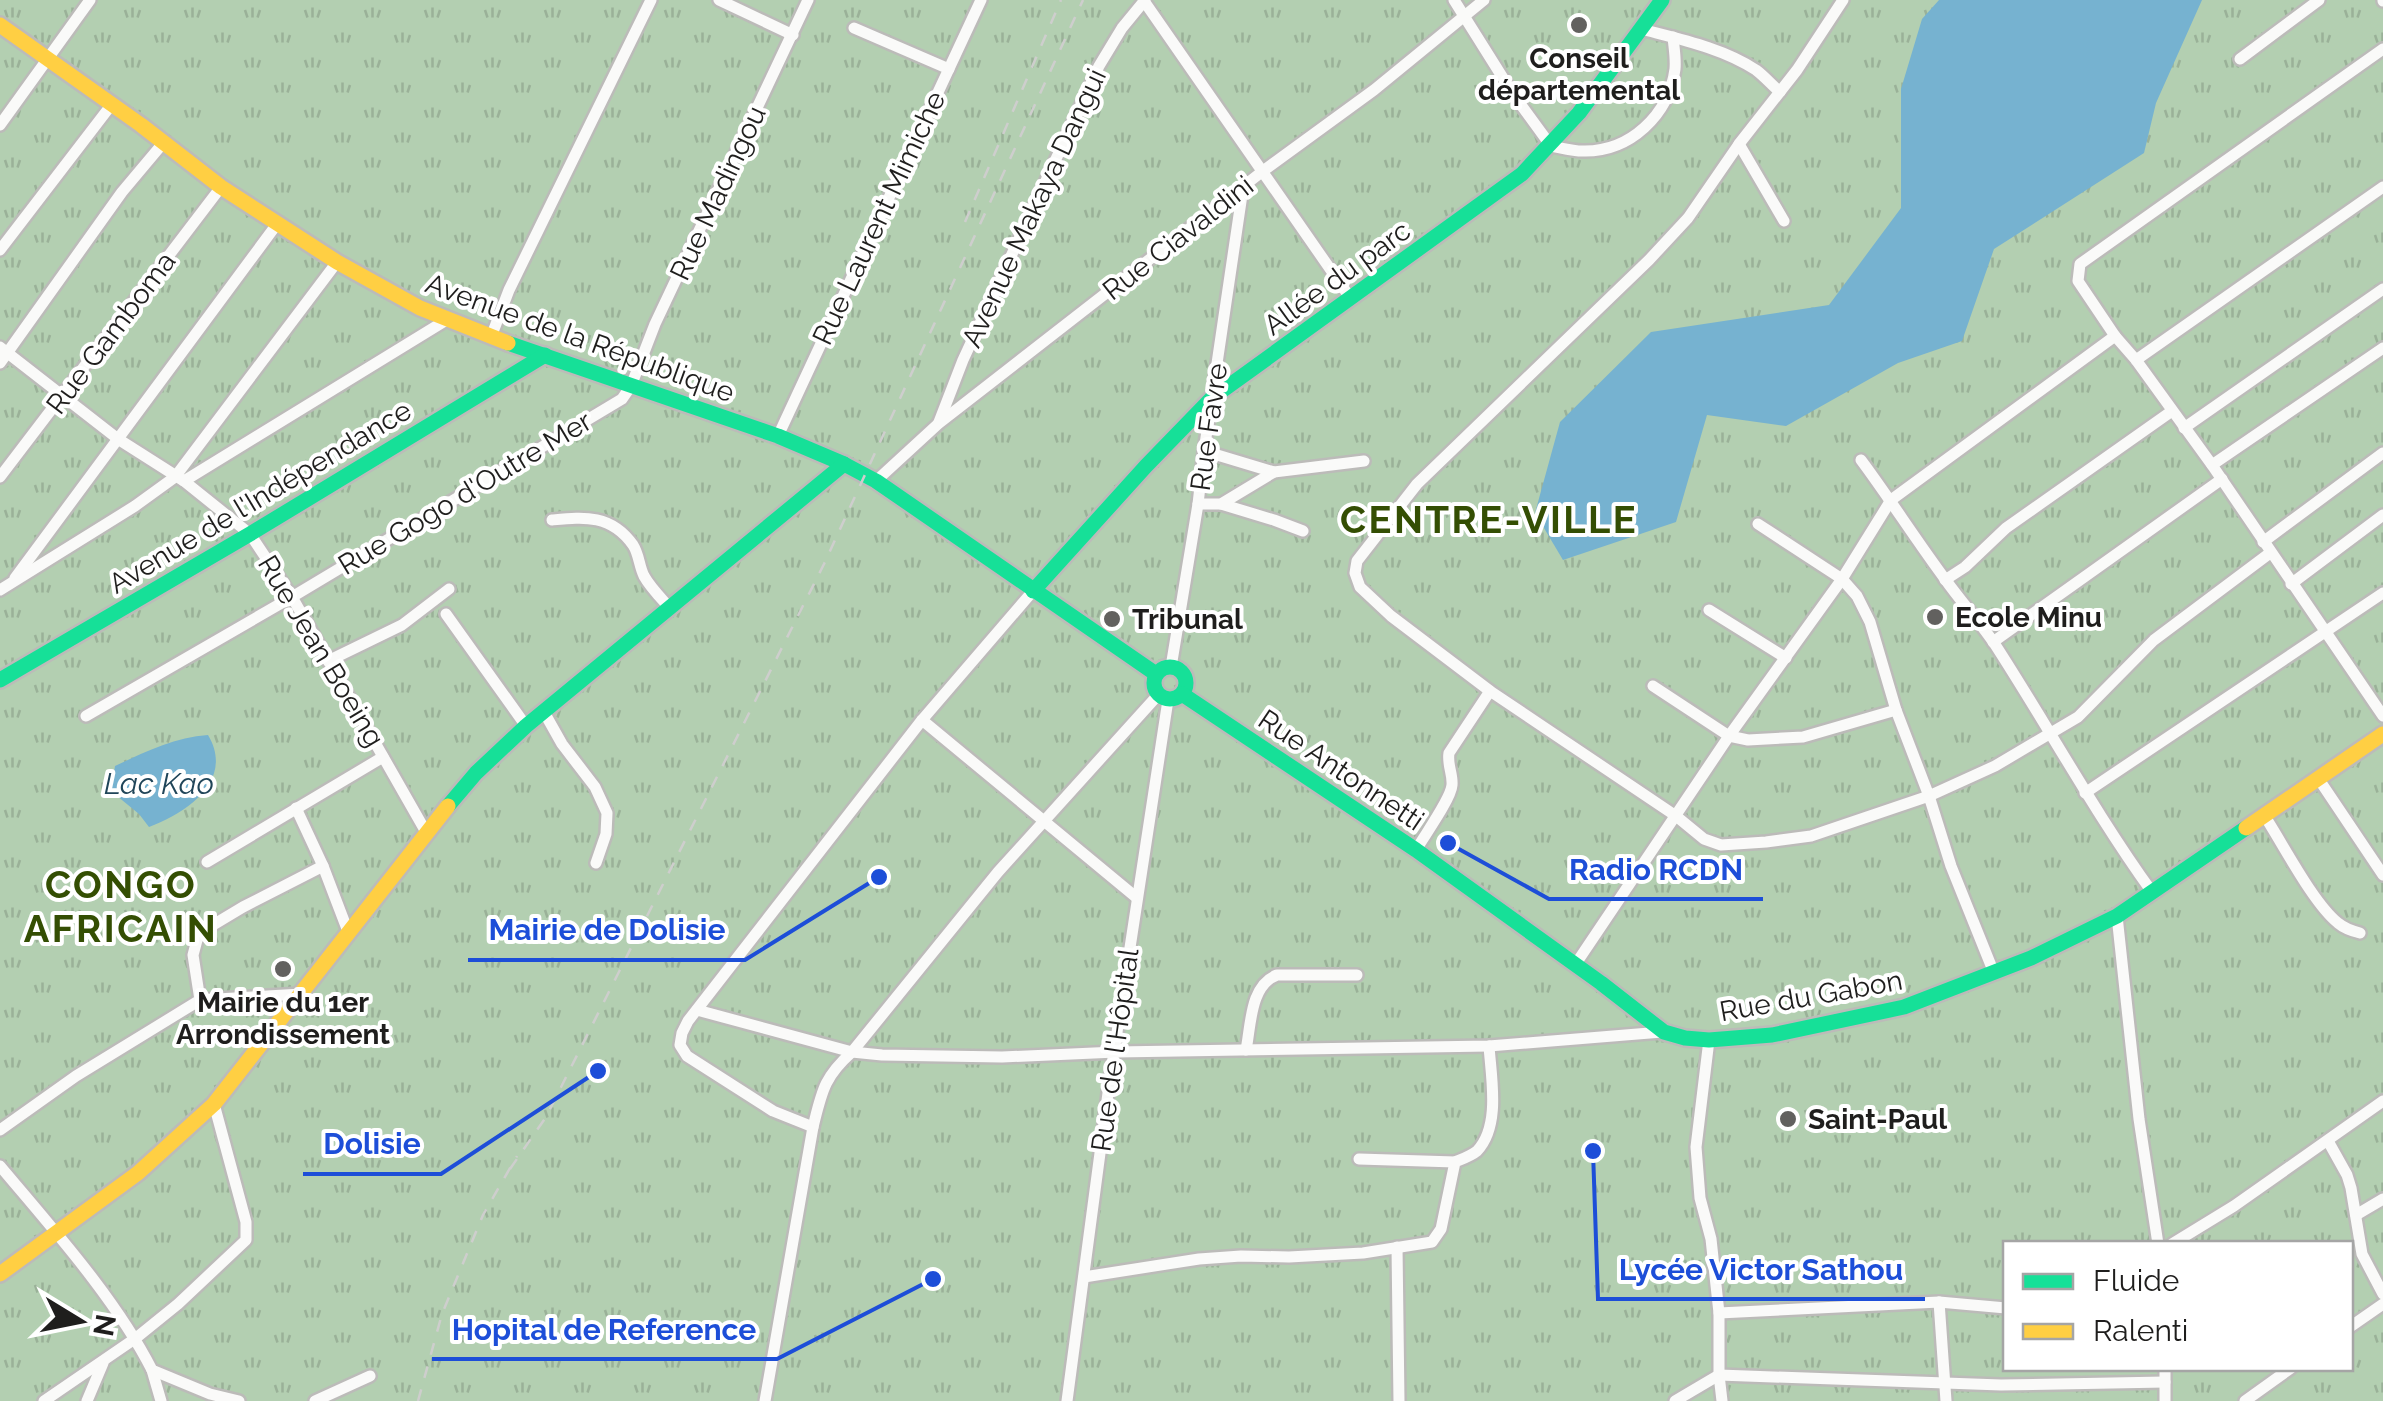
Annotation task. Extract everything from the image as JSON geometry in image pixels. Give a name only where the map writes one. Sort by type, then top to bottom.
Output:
[{"type":"main road","name":"Allée du parc","points":[[1033,591],[1212,398],[1522,174],[1551,146],[1662,0]]},
{"type":"main road","name":"Avenue de la République","points":[[0,25],[221,187],[337,262],[420,308],[491,337],[778,436],[844,464],[876,481],[1033,591],[1164,670]]},
{"type":"main road","name":"Avenue de l'Indépendance","points":[[0,680],[545,355]]},
{"type":"main road","points":[[0,1274],[134,1175],[196,1123],[476,773],[526,726],[844,464]]},
{"type":"main road","points":[[1178,669],[1186,681],[1169,696],[1153,685],[1164,670],[1178,669]]},
{"type":"main road","name":"Rue Antonnetti","points":[[1169,696],[1416,850],[1602,982],[1664,1032]]},
{"type":"main road","name":"Rue du Gabon","points":[[1664,1032],[1708,1040],[1772,1035],[1904,1007],[2032,958],[2116,916],[2383,734]]},
{"type":"street","points":[[0,125],[90,0]]},
{"type":"street","points":[[491,337],[509,290],[651,0]]},
{"type":"street","points":[[719,0],[793,35]]},
{"type":"street","name":"Rue Madingou","points":[[632,386],[655,324],[808,0]]},
{"type":"street","name":"Rue Laurent Mimiche","points":[[778,436],[981,0]]},
{"type":"street","points":[[1144,0],[1351,299]]},
{"type":"street","name":"Avenue Makaya Dangui","points":[[938,424],[962,360],[1100,66],[1144,0]]},
{"type":"street","points":[[1454,0],[1512,94],[1551,146],[1579,152],[1598,150],[1640,134],[1670,90],[1676,60],[1673,37]]},
{"type":"street","name":"Rue Ciavaldini","points":[[876,481],[938,424],[1374,90],[1484,0]]},
{"type":"street","points":[[1843,0],[1688,218],[1417,484],[1358,560],[1355,574],[1360,587],[1390,616],[1490,691],[1704,838],[1721,845],[1810,836],[1929,796],[1996,766],[2051,734],[2089,706],[2154,640],[2383,453]]},
{"type":"street","points":[[2240,59],[2319,0]]},
{"type":"street","points":[[854,28],[949,68]]},
{"type":"street","points":[[1641,30],[1702,46],[1756,70],[1780,92]]},
{"type":"street","points":[[2383,50],[2080,264],[2078,281],[2212,465],[2383,716]]},
{"type":"street","points":[[0,250],[112,104]]},
{"type":"street","points":[[2,354],[122,192],[164,142]]},
{"type":"street","points":[[1739,144],[1784,220]]},
{"type":"street","name":"Rue Gamboma","points":[[0,478],[221,187]]},
{"type":"street","points":[[2136,360],[2383,187]]},
{"type":"street","name":"Rue Favre","points":[[1164,670],[1198,504],[1243,188]]},
{"type":"street","points":[[6,587],[277,224]]},
{"type":"street","points":[[179,479],[337,262]]},
{"type":"street","points":[[2184,428],[2383,289]]},
{"type":"street","points":[[6,587],[448,320]]},
{"type":"street","points":[[1575,965],[1729,736],[1842,580],[1891,500],[2115,336]]},
{"type":"street","points":[[2212,465],[2383,348]]},
{"type":"street","name":"Rue Jean Boeing","points":[[2,354],[250,534],[292,597],[426,832]]},
{"type":"street","name":"Rue Gogo d'Outre Mer","points":[[86,716],[622,399],[632,386]]},
{"type":"street","points":[[1945,580],[1965,567],[2006,528],[2172,411]]},
{"type":"street","points":[[1204,451],[1274,472],[1364,462]]},
{"type":"street","points":[[1861,460],[1993,642],[2085,793],[2152,892]]},
{"type":"street","points":[[1220,504],[1274,472]]},
{"type":"street","points":[[1993,642],[2222,480]]},
{"type":"street","points":[[1198,504],[1220,504],[1303,531]]},
{"type":"street","points":[[2292,584],[2383,515]]},
{"type":"street","points":[[552,520],[584,516],[604,521],[622,534],[636,548],[646,580],[669,608]]},
{"type":"street","points":[[1758,524],[1842,580],[1857,596],[1870,622],[1896,710],[1951,866],[1994,973]]},
{"type":"street","points":[[328,661],[402,625],[449,589]]},
{"type":"street","points":[[813,1127],[773,1110],[687,1056],[680,1045],[682,1033],[764,921],[922,720],[1033,591]]},
{"type":"street","points":[[2085,793],[2383,592]]},
{"type":"street","points":[[1709,610],[1786,658]]},
{"type":"street","points":[[446,614],[526,726]]},
{"type":"street","points":[[1653,686],[1729,736],[1748,740],[1803,737],[1896,710]]},
{"type":"street","points":[[1416,850],[1449,796],[1449,753],[1490,691]]},
{"type":"street","points":[[766,1401],[813,1127],[824,1084],[998,872],[1169,696]]},
{"type":"street","name":"Rue de l'Hôpital","points":[[1067,1401],[1104,1116],[1169,696]]},
{"type":"street","points":[[544,712],[562,744],[596,787],[607,813],[606,834],[596,864]]},
{"type":"street","points":[[922,720],[1137,898]]},
{"type":"street","points":[[207,862],[383,757]]},
{"type":"street","points":[[2318,778],[2383,874]]},
{"type":"street","points":[[296,808],[324,866],[349,934]]},
{"type":"street","points":[[2264,815],[2333,919],[2360,933]]},
{"type":"street","points":[[200,1000],[194,956],[203,931],[324,866]]},
{"type":"street","points":[[2116,916],[2158,1241]]},
{"type":"street","points":[[1246,1050],[1258,990],[1266,979],[1277,975],[1357,974]]},
{"type":"street","points":[[0,1130],[76,1076],[200,1000],[302,994]]},
{"type":"street","name":"Rue du Gabon","points":[[698,1010],[852,1052],[882,1055],[1002,1057],[1489,1046],[1664,1032]]},
{"type":"street","points":[[1708,1040],[1696,1147],[1700,1198],[1711,1239],[1722,1401]]},
{"type":"street","points":[[1359,1159],[1455,1162],[1475,1153],[1491,1120],[1489,1046]]},
{"type":"street","points":[[2177,1241],[2234,1206],[2383,1101]]},
{"type":"street","points":[[44,1401],[136,1338],[246,1240],[246,1222],[214,1104]]},
{"type":"street","points":[[2328,1141],[2352,1188],[2362,1254],[2383,1294]]},
{"type":"street","points":[[1084,1277],[1199,1260],[1363,1253],[1432,1242],[1438,1238],[1455,1162]]},
{"type":"street","points":[[0,1166],[136,1338],[152,1370],[159,1399]]},
{"type":"street","points":[[2356,1215],[2383,1198]]},
{"type":"street","points":[[1397,1247],[1400,1401]]},
{"type":"street","points":[[1718,1313],[1939,1302],[2003,1308]]},
{"type":"street","points":[[1939,1302],[1946,1401]]},
{"type":"street","points":[[2353,1325],[2383,1304]]},
{"type":"street","points":[[88,1401],[103,1362]]},
{"type":"street","points":[[152,1370],[210,1394],[239,1401]]},
{"type":"street","points":[[2245,1401],[2288,1371]]},
{"type":"street","points":[[1675,1401],[1720,1375],[2056,1385],[2165,1375],[2165,1401]]},
{"type":"street","points":[[314,1401],[370,1376]]},
{"type":"green space","points":[[0,0],[2383,0],[2383,1401],[0,1401]]},
{"type":"water","points":[[1939,0],[2202,0],[2156,103],[2144,153],[1994,249],[1962,341],[1898,363],[1786,426],[1707,415],[1676,522],[1563,560],[1535,513],[1560,422],[1651,332],[1829,305],[1901,208],[1901,89],[1922,19]]},
{"type":"water","name":"Lac Kao","points":[[208,735],[216,766],[211,780],[203,793],[178,813],[149,827],[111,791],[115,766],[172,742]]},
{"type":"railway","points":[[965,222],[1061,0]]},
{"type":"railway","points":[[510,1169],[546,1117],[824,564],[1083,0]]},
{"type":"railway","points":[[418,1401],[442,1314],[483,1215],[517,1156]]},
{"type":"traffic: fast","points":[[1033,591],[1212,398],[1522,174],[1579,113],[1662,0]]},
{"type":"traffic: fast","points":[[508,343],[778,436],[844,464],[876,481],[1156,674]]},
{"type":"traffic: fast","points":[[0,680],[545,355]]},
{"type":"traffic: fast","points":[[448,806],[526,726],[844,464]]},
{"type":"traffic: fast","points":[[1170,667],[1182,671],[1186,683],[1182,695],[1170,699],[1158,695],[1154,683],[1158,671],[1170,667]]},
{"type":"traffic: fast","points":[[1182,694],[1416,850],[1664,1032],[1685,1038],[1772,1035],[1904,1007],[2031,958],[2117,916],[2246,828]]},
{"type":"traffic: slow","points":[[0,25],[221,187],[337,262],[420,308],[508,343]]},
{"type":"traffic: slow","points":[[2246,828],[2383,734]]},
{"type":"traffic: slow","points":[[0,1274],[138,1173],[214,1104],[448,806]]},
{"type":"place","name":"Conseil départemental","points":[[1579,25]]},
{"type":"place","name":"Ecole Minu","points":[[1935,617]]},
{"type":"place","name":"Tribunal","points":[[1112,619]]},
{"type":"place","name":"Radio RCDN","points":[[1448,843]]},
{"type":"place","name":"Mairie de Dolisie","points":[[879,877]]},
{"type":"place","name":"Mairie du 1er Arrondissement","points":[[283,969]]},
{"type":"place","name":"Dolisie","points":[[598,1071]]},
{"type":"place","name":"Saint-Paul","points":[[1788,1119]]},
{"type":"place","name":"Lycée Victor Sathou","points":[[1593,1151]]},
{"type":"place","name":"Hopital de Reference","points":[[933,1279]]},
{"type":"district","name":"CENTRE-VILLE","points":[[1489,519]]},
{"type":"district","name":"CONGO AFRICAIN","points":[[121,906]]}]
